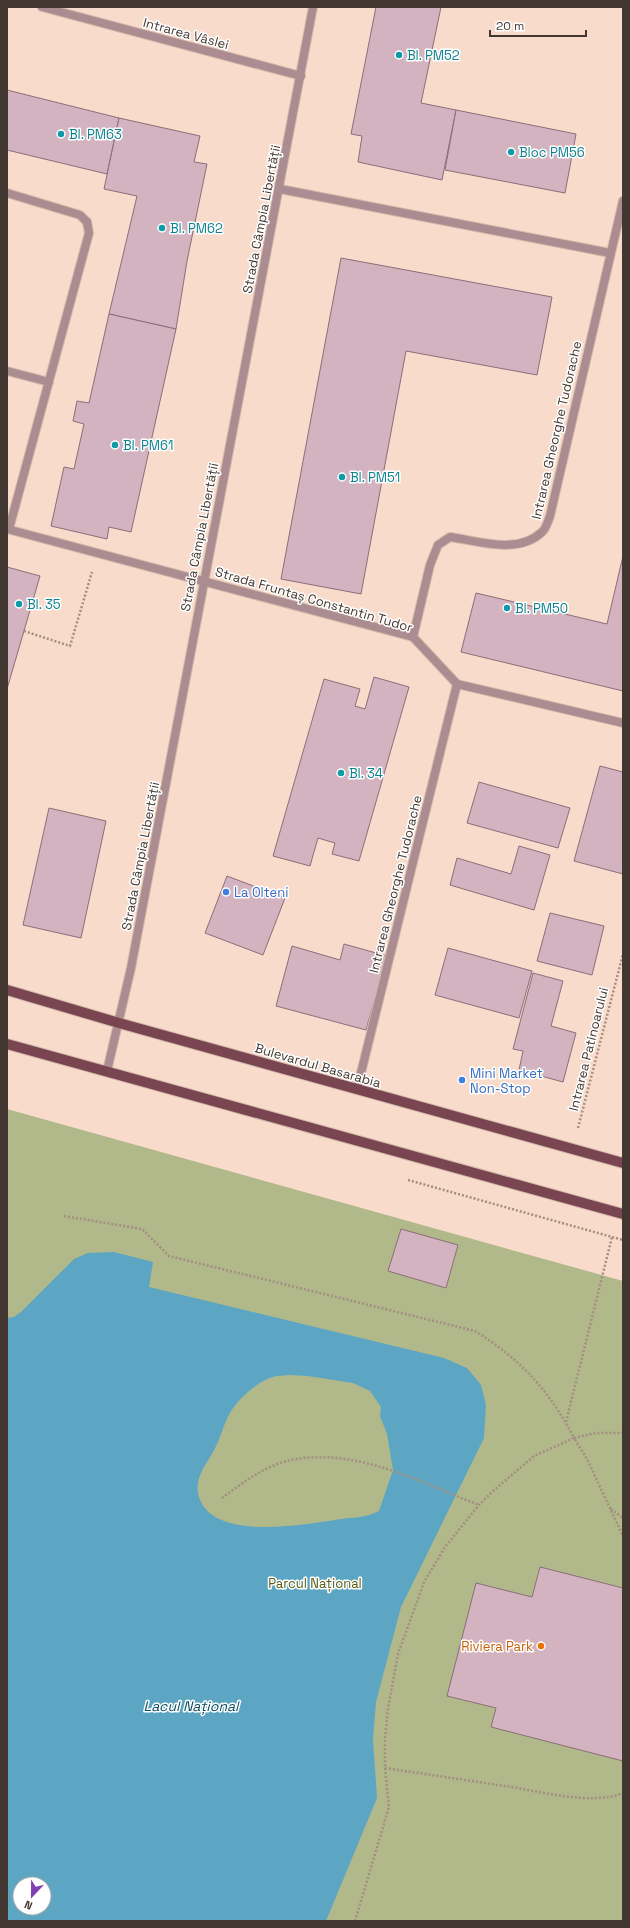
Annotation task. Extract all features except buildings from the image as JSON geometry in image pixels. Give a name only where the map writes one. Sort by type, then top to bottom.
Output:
[{"type":"main road","name":"Bulevardul Basarabia","points":[[7,990],[119,1023],[623,1163]]},
{"type":"main road","points":[[7,1044],[623,1214]]},
{"type":"street","name":"Intrarea Vâslei","points":[[42,7],[301,76]]},
{"type":"street","name":"Strada Câmpia Libertății","points":[[106,1071],[119,1023],[131,968],[203,581],[280,189],[313,7]]},
{"type":"street","points":[[280,189],[610,253]]},
{"type":"street","points":[[7,193],[80,215],[87,222],[89,233],[8,529]]},
{"type":"street","name":"Intrarea Gheorghe Tudorache","points":[[413,637],[430,565],[438,545],[450,537],[506,545],[528,543],[544,532],[550,516],[623,201]]},
{"type":"street","points":[[7,371],[49,382]]},
{"type":"street","name":"Strada Fruntaș Constantin Tudor","points":[[8,529],[413,637],[457,684]]},
{"type":"street","points":[[457,684],[623,723]]},
{"type":"street","name":"Intrarea Gheorghe Tudorache","points":[[357,1089],[457,684]]},
{"type":"path","points":[[24,631],[70,646],[97,552]]},
{"type":"path","name":"Intrarea Patinoarului","points":[[573,1149],[623,954]]},
{"type":"path","points":[[64,1216],[142,1229],[170,1256],[475,1331],[496,1344],[520,1364],[534,1378],[566,1422],[587,1459],[623,1536]]},
{"type":"path","points":[[566,1422],[612,1237]]},
{"type":"path","points":[[355,1921],[389,1807],[385,1768],[388,1708],[398,1654],[416,1600],[424,1582],[445,1547],[479,1505],[534,1456],[574,1438],[596,1433],[623,1433]]},
{"type":"path","points":[[222,1498],[246,1481],[286,1461],[310,1458],[332,1458],[359,1462],[393,1470],[479,1505]]},
{"type":"path","points":[[610,1508],[623,1518]]},
{"type":"path","points":[[385,1768],[566,1795],[598,1798],[613,1797],[623,1793]]},
{"type":"green space","name":"Parcul Național","points":[[7,1109],[623,1281],[623,1921],[7,1921]]},
{"type":"water","name":"Lacul Național","points":[[114,1252],[153,1262],[149,1287],[444,1358],[467,1368],[481,1385],[486,1405],[484,1438],[401,1607],[376,1702],[373,1739],[377,1798],[326,1921],[7,1921],[7,1318],[14,1317],[21,1312],[74,1259],[88,1253]],"holes":[[[288,1375],[308,1376],[353,1383],[370,1391],[381,1407],[380,1416],[387,1434],[393,1470],[379,1511],[360,1517],[308,1524],[266,1527],[245,1526],[226,1522],[211,1514],[201,1502],[198,1494],[198,1481],[200,1474],[216,1445],[233,1408],[248,1392],[267,1379],[275,1376]]]},
{"type":"place","name":"Bl. PM52","points":[[399,55]]},
{"type":"place","name":"Bl. PM63","points":[[61,134]]},
{"type":"place","name":"Bloc PM56","points":[[511,152]]},
{"type":"place","name":"Bl. PM62","points":[[162,228]]},
{"type":"place","name":"Bl. PM61","points":[[115,445]]},
{"type":"place","name":"Bl. PM51","points":[[342,477]]},
{"type":"place","name":"Bl. 35","points":[[19,604]]},
{"type":"place","name":"Bl. PM50","points":[[507,608]]},
{"type":"place","name":"Bl. 34","points":[[341,773]]},
{"type":"place","name":"La Olteni","points":[[226,892]]},
{"type":"place","name":"Mini Market Non-Stop","points":[[462,1080]]},
{"type":"place","name":"Riviera Park","points":[[541,1646]]}]
